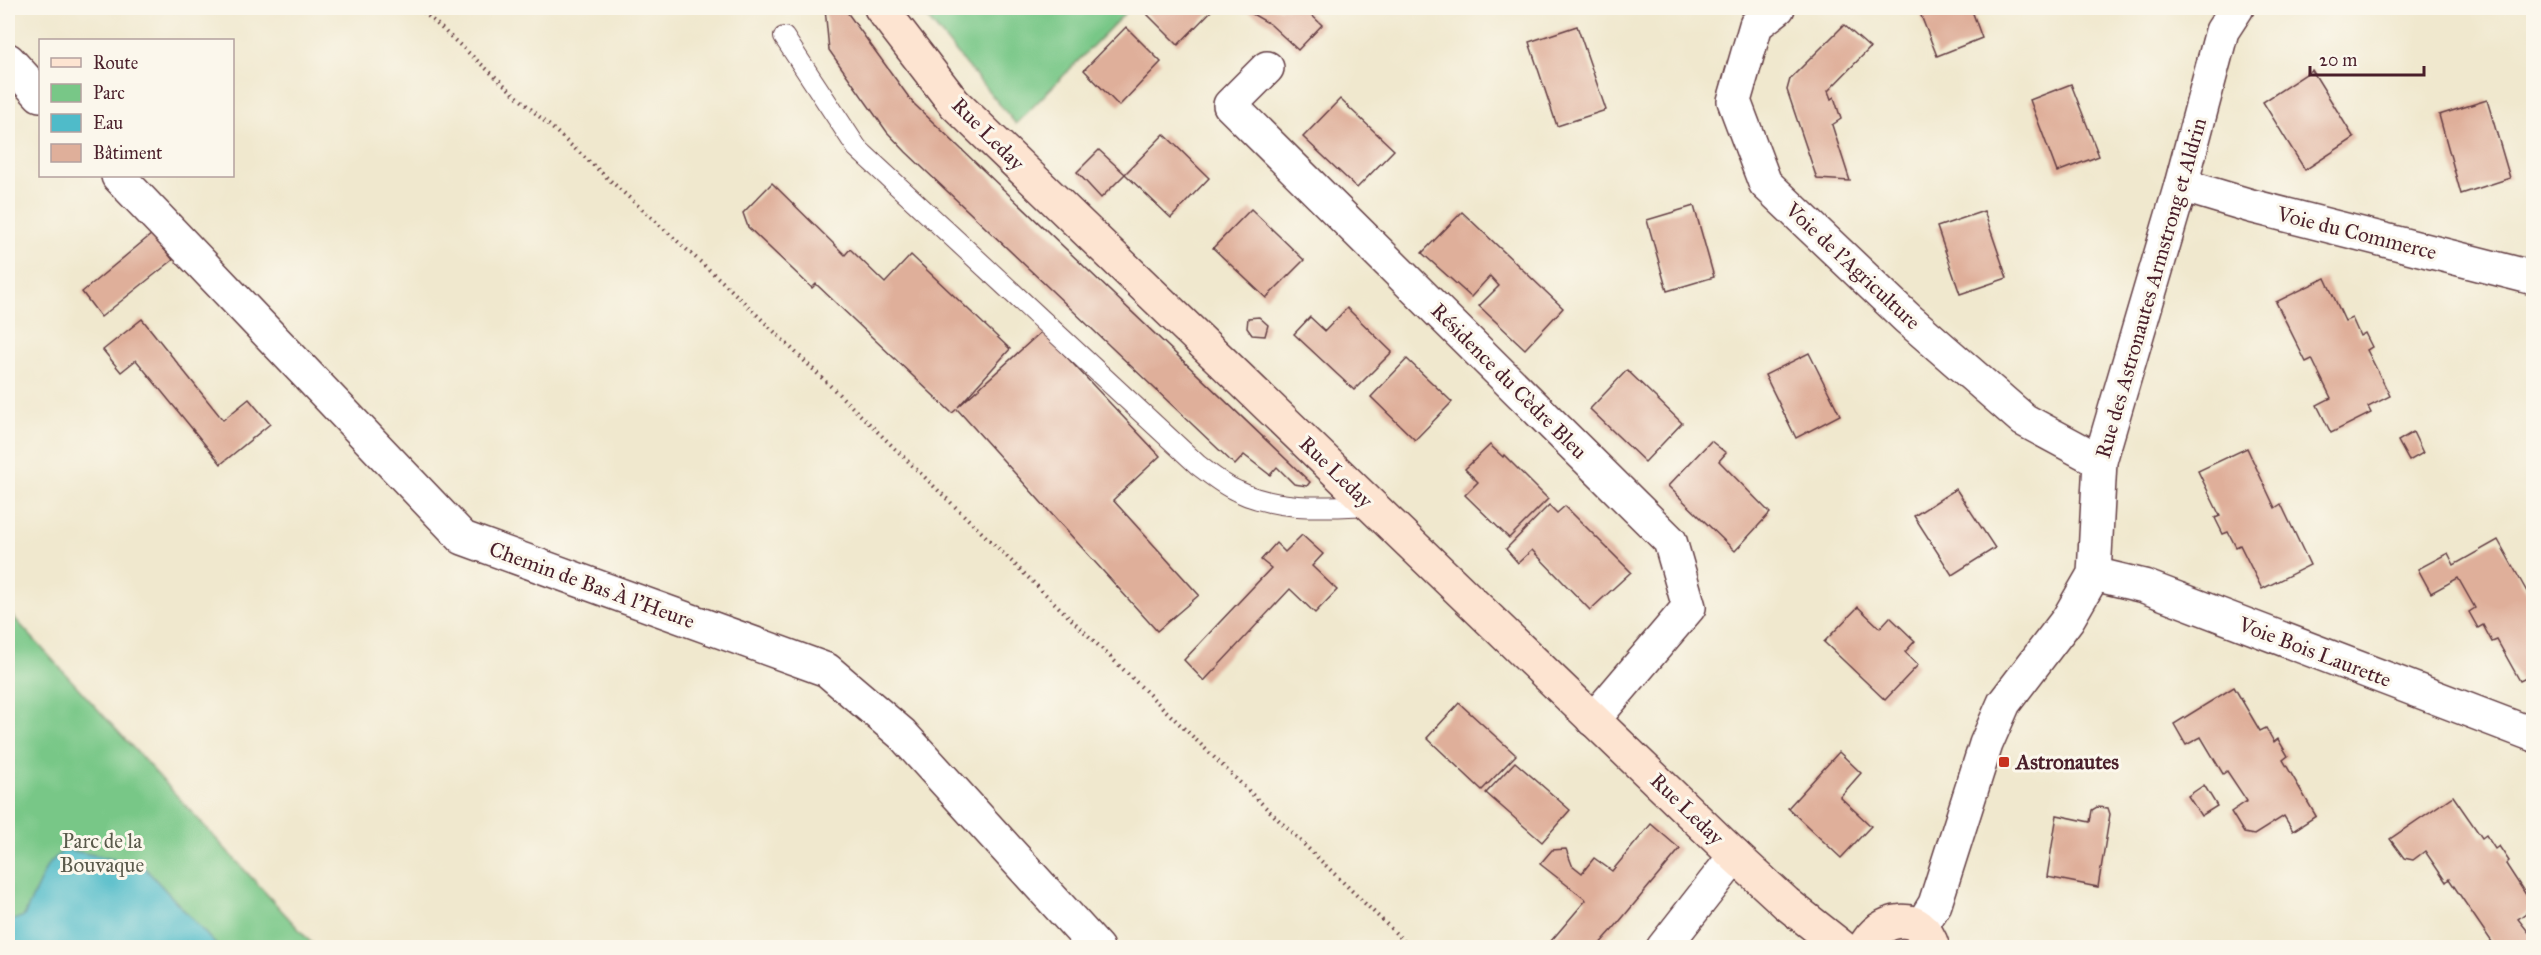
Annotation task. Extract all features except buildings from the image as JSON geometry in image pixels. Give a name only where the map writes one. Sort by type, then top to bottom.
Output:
[{"type":"main road","name":"Rue Leday","points":[[881,8],[954,103],[1735,855],[1786,903],[1843,948]]},
{"type":"main road","name":"Rue Leday","points":[[1810,920],[1847,930],[1868,940]]},
{"type":"main road","points":[[1868,940],[1887,922],[1904,921],[1927,938]]},
{"type":"street","name":"Voie de l'Agriculture","points":[[1778,8],[1756,26],[1734,101],[1765,183],[1907,318],[2024,420],[2100,461]]},
{"type":"street","name":"Rue des Astronautes Armstrong et Aldrin","points":[[1927,938],[1935,904],[1986,744],[2004,703],[2068,619],[2094,574],[2100,461],[2181,185],[2222,31],[2237,8]]},
{"type":"street","points":[[8,60],[39,94]]},
{"type":"street","name":"Résidence du Cèdre Bleu","points":[[1267,68],[1230,105],[1670,541],[1689,607],[1593,720]]},
{"type":"street","name":"Chemin de Bas À l'Heure","points":[[119,177],[463,538],[827,670],[902,734],[1097,948]]},
{"type":"street","name":"Voie du Commerce","points":[[2181,185],[2251,206],[2534,278]]},
{"type":"street","name":"Voie Bois Laurette","points":[[2094,574],[2144,586],[2534,735]]},
{"type":"street","points":[[1663,948],[1735,855]]},
{"type":"lane","points":[[784,37],[857,148],[1198,465],[1236,491],[1270,502],[1314,508],[1370,505]]},
{"type":"path","points":[[419,8],[726,285],[1410,948]]},
{"type":"green space","points":[[919,8],[1130,8],[1016,124]]},
{"type":"green space","name":"Parc de la Bouvaque","points":[[8,611],[315,947],[8,947]]},
{"type":"water","points":[[64,849],[142,865],[218,947],[8,947],[8,922],[24,916],[47,866]]},
{"type":"place","name":"Astronautes","points":[[2004,762]]}]
